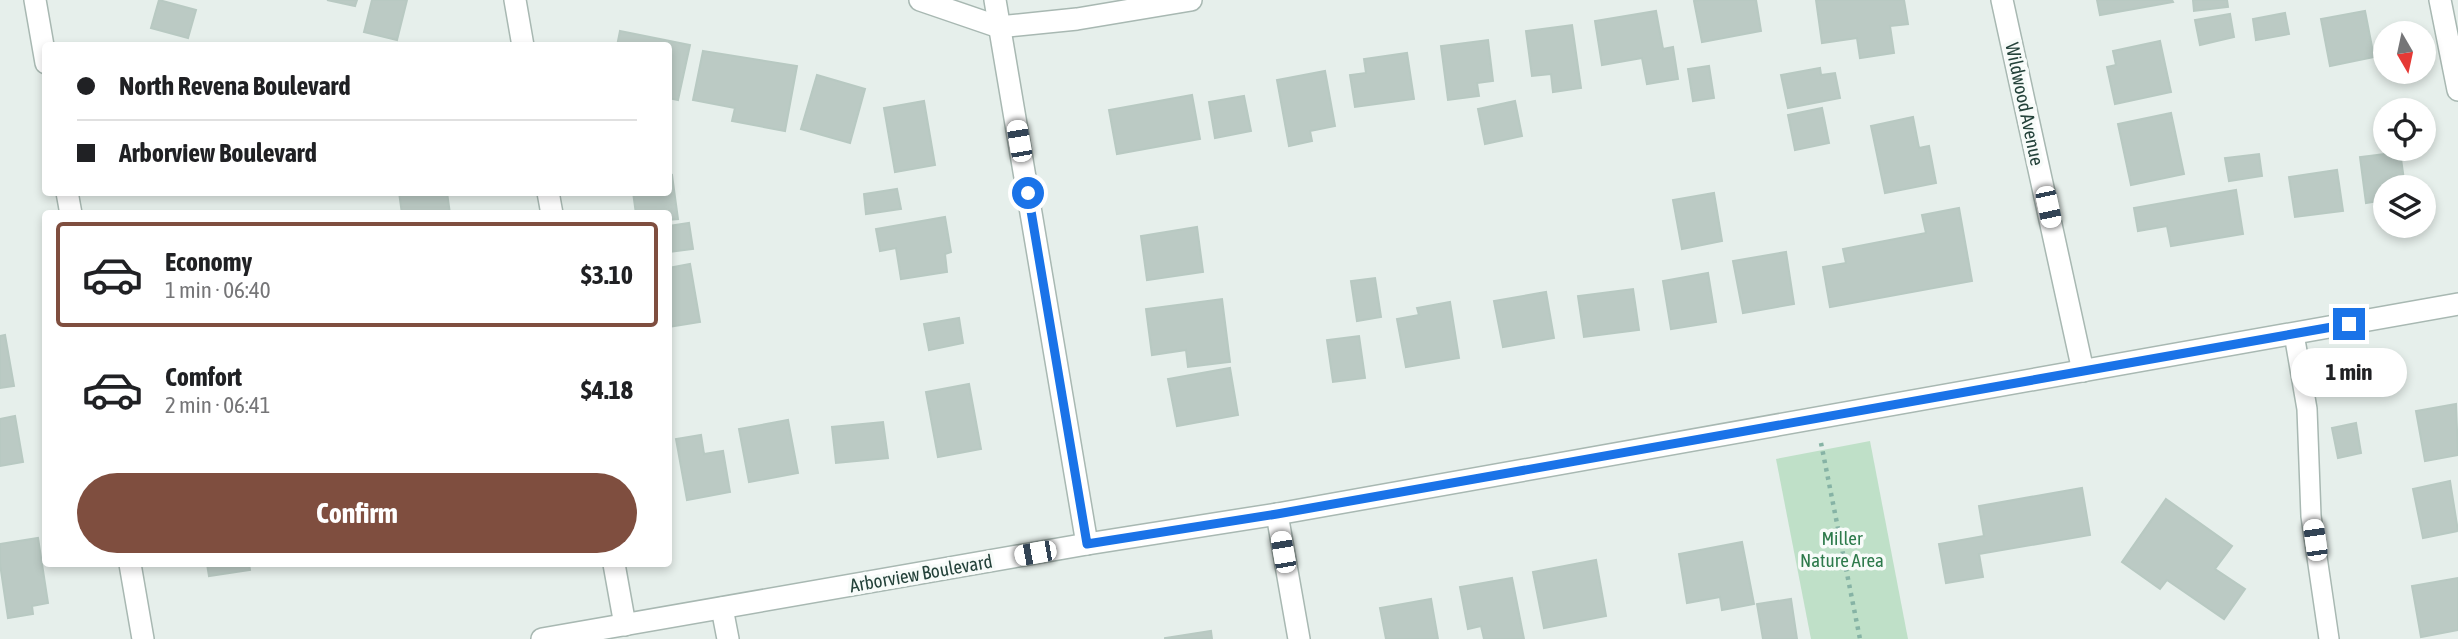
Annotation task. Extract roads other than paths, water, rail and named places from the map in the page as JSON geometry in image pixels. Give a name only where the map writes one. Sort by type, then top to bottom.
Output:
[{"type":"street","points":[[35,0],[42,42]]},
{"type":"street","points":[[514,0],[522,42]]},
{"type":"street","points":[[920,0],[999,27],[1077,19],[1191,0]]},
{"type":"street","points":[[995,0],[1087,544]]},
{"type":"street","name":"Wildwood Avenue","points":[[2003,0],[2083,371]]},
{"type":"street","points":[[2440,0],[2458,90]]},
{"type":"street","name":"Arborview Boulevard","points":[[542,639],[1087,544],[1277,514],[2458,304]]},
{"type":"street","points":[[1277,514],[1298,639]]},
{"type":"street","points":[[131,567],[143,639]]},
{"type":"street","points":[[615,567],[625,625]]},
{"type":"street","points":[[722,608],[729,639]]},
{"type":"lane","points":[[2294,334],[2306,409],[2311,516],[2329,639]]},
{"type":"park label","name":"Miller Nature Area","points":[[1842,549]]}]
